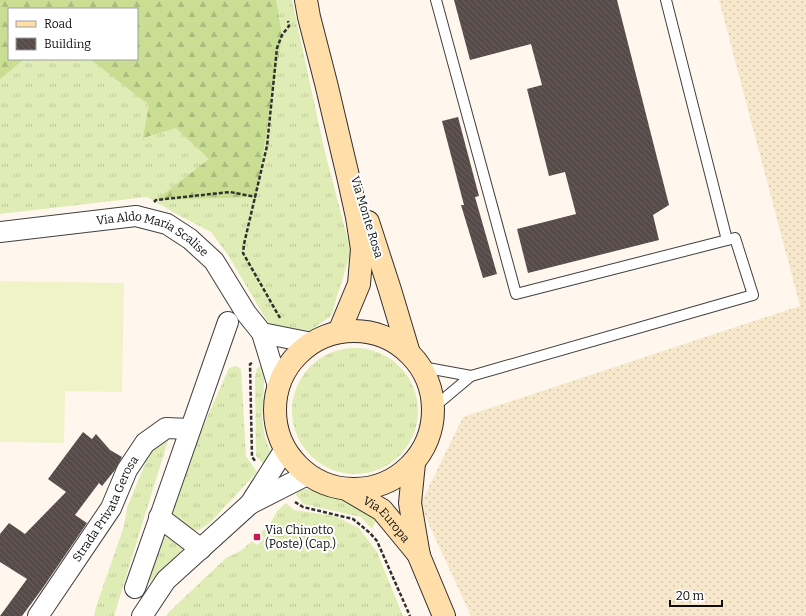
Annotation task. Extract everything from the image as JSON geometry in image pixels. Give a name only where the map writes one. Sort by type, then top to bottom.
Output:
[{"type":"main road","name":"Via Monte Rosa","points":[[306,0],[348,176],[362,249],[359,284],[339,332]]},
{"type":"main road","name":"Via Monte Rosa","points":[[326,84],[408,350]]},
{"type":"main road","points":[[364,331],[387,337],[408,350],[422,367],[431,387],[434,407],[432,427],[426,446],[414,463],[401,475],[384,484],[367,489],[348,490],[327,485],[307,475],[292,460],[279,437],[274,412],[278,386],[286,369],[297,354],[325,336],[339,332],[364,331]]},
{"type":"main road","name":"Via Europa","points":[[414,463],[410,503],[420,556],[444,616]]},
{"type":"main road","name":"Via Europa","points":[[348,490],[382,510],[420,556]]},
{"type":"street","name":"Via Aldo Maria Scalise","points":[[0,232],[136,216],[167,224],[190,239],[214,261],[246,313],[262,333],[278,386]]},
{"type":"street","points":[[135,588],[228,322]]},
{"type":"street","points":[[262,333],[312,343]]},
{"type":"street","name":"Strada Privata Gerosa","points":[[38,616],[111,508],[127,470],[145,443],[166,428],[190,429]]},
{"type":"street","points":[[142,616],[166,580],[250,504],[285,448]]},
{"type":"street","points":[[250,504],[307,475]]},
{"type":"street","points":[[160,517],[201,549]]},
{"type":"lane","points":[[434,407],[471,376],[753,295],[735,238],[516,294],[436,0]]},
{"type":"lane","points":[[666,0],[727,240]]},
{"type":"lane","points":[[422,367],[471,376]]},
{"type":"path","points":[[283,322],[243,253],[267,146],[277,48],[282,35],[289,26],[288,20]]},
{"type":"path","points":[[136,216],[156,200],[230,192],[256,196]]},
{"type":"path","points":[[254,361],[250,364],[250,380],[252,457],[256,463]]},
{"type":"path","points":[[293,501],[303,508],[353,519],[370,533],[377,541],[410,616]]},
{"type":"shaded area","points":[[719,0],[806,0],[806,616],[471,616],[420,505],[463,417],[800,306]]},
{"type":"green space","points":[[0,0],[292,0],[324,148],[351,252],[331,316],[308,332],[283,336],[267,321],[228,255],[211,232],[147,197],[0,214]]},
{"type":"green space","points":[[0,0],[276,0],[282,35],[256,197],[156,200],[209,159],[176,128],[143,138],[149,105],[91,60],[138,60],[138,8],[8,8],[8,60],[23,60],[0,79]]},
{"type":"green space","points":[[0,281],[124,283],[122,392],[65,391],[64,443],[0,442]]},
{"type":"green space","points":[[355,348],[379,353],[390,359],[403,371],[413,387],[418,411],[413,435],[407,446],[395,459],[379,469],[355,474],[331,469],[320,463],[307,451],[297,435],[292,411],[297,387],[303,376],[315,363],[331,353]]},
{"type":"green space","points":[[262,365],[265,367],[262,419],[265,437],[270,451],[263,464],[256,456],[255,377],[257,368]]},
{"type":"green space","points":[[236,366],[241,369],[246,456],[257,472],[210,523],[199,530],[193,531],[175,520],[173,514],[176,496],[202,429],[229,368]]},
{"type":"green space","points":[[170,434],[114,616],[94,616],[124,526],[127,508],[149,454]]},
{"type":"green space","points":[[298,487],[362,505],[378,517],[372,529],[361,517],[303,504],[296,495]]},
{"type":"green space","points":[[286,503],[294,510],[335,516],[359,528],[377,552],[403,616],[166,616],[226,558],[242,550],[252,541],[257,545],[264,538],[260,533],[270,524],[277,511]]},
{"type":"green space","points":[[164,532],[188,544],[149,583]]},
{"type":"building","points":[[454,0],[617,0],[669,205],[653,215],[659,240],[528,273],[517,229],[576,214],[565,172],[549,176],[527,89],[542,85],[531,44],[470,60]]},
{"type":"building","points":[[458,117],[479,196],[475,197],[497,274],[483,278],[461,205],[464,205],[442,121]]},
{"type":"building","points":[[83,432],[92,439],[96,434],[110,450],[122,457],[115,470],[102,486],[99,483],[75,515],[87,523],[22,616],[0,616],[27,579],[0,562],[0,534],[9,523],[25,534],[66,492],[48,479]]},
{"type":"place","name":"Via Chinotto (Poste) (Cap.)","points":[[257,537]]}]
